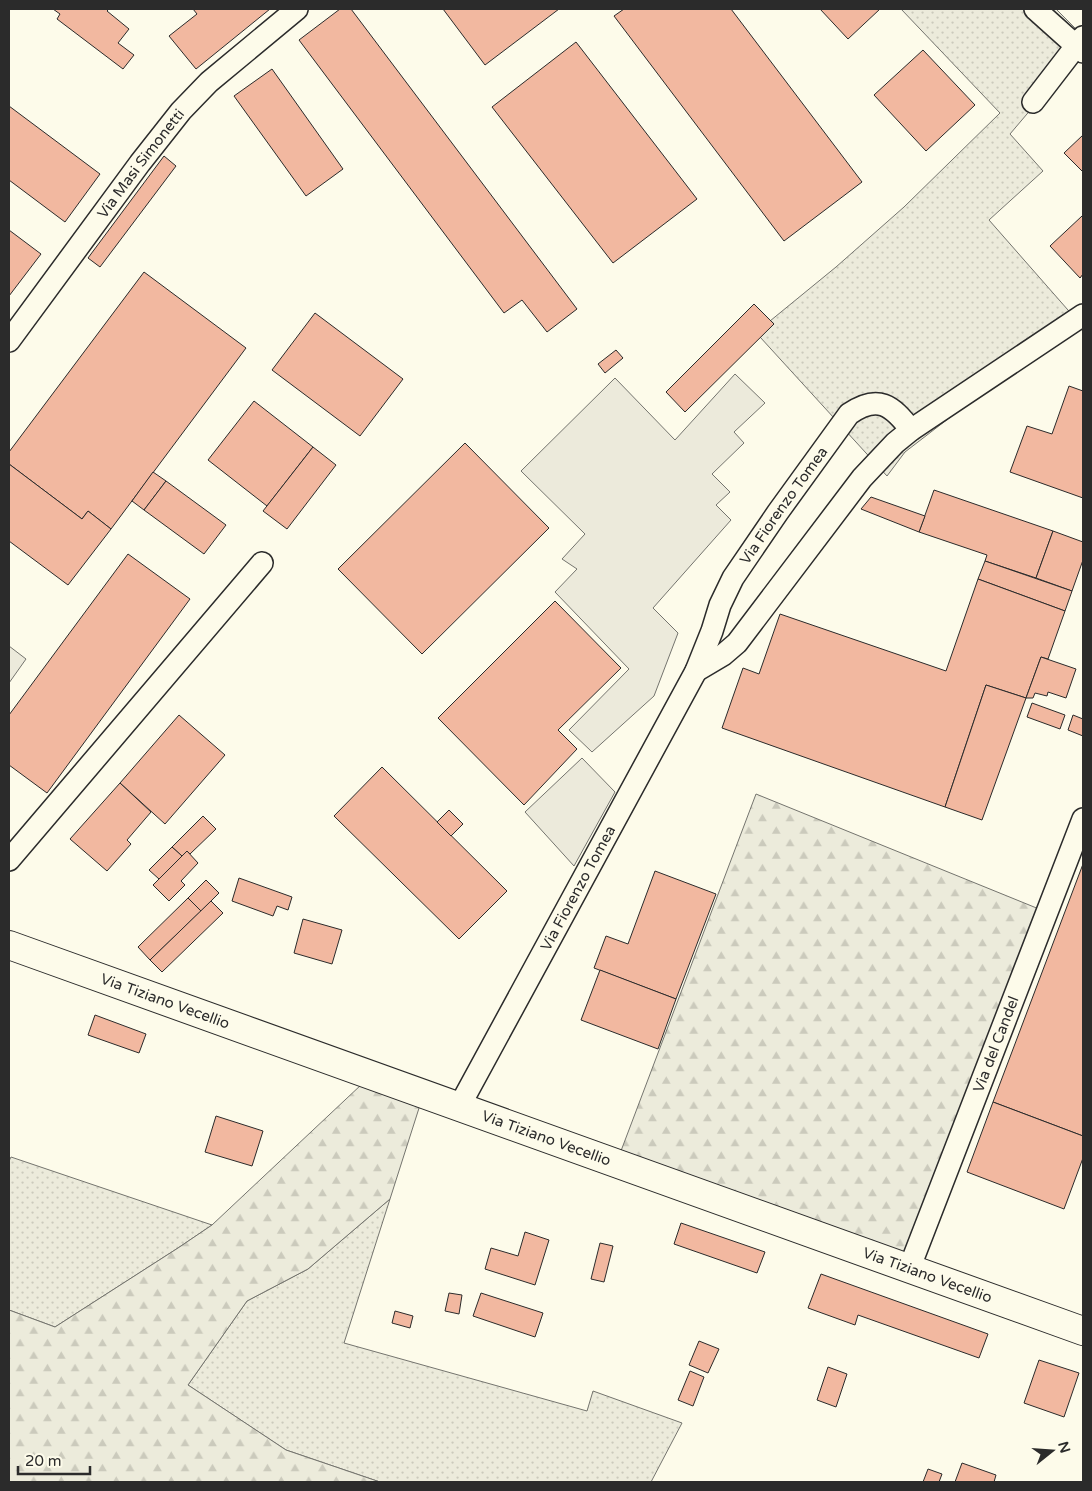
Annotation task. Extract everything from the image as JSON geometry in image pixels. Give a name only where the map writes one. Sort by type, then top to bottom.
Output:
[{"type":"main road","name":"Via Tiziano Vecellio","points":[[9,945],[1083,1331]]},
{"type":"street","name":"Via Masi Simonetti","points":[[9,341],[140,163],[181,111],[209,82],[297,9]]},
{"type":"street","points":[[1033,102],[1081,45],[1035,9]]},
{"type":"street","points":[[696,671],[723,656],[737,643],[862,478],[895,443],[911,430],[1083,315]]},
{"type":"street","name":"Via Fiorenzo Tomea","points":[[459,1107],[696,671],[720,605],[733,578],[849,414],[860,406],[871,404],[883,405],[899,414],[911,430]]},
{"type":"street","points":[[9,860],[262,563]]},
{"type":"street","name":"Via del Candel","points":[[909,1269],[1083,819]]},
{"type":"green space","points":[[901,9],[1056,9],[1083,36],[1083,48],[1010,134],[1043,171],[989,220],[1082,326],[1005,375],[905,452],[887,476],[760,337],[770,321],[836,267],[904,207],[1000,113]]},
{"type":"green space","points":[[756,794],[1039,909],[902,1279],[613,1172]]},
{"type":"green space","points":[[362,1084],[420,1105],[390,1199],[308,1269],[247,1301],[188,1385],[286,1450],[380,1482],[9,1482],[9,1310],[55,1327],[212,1225]]},
{"type":"green space","points":[[11,1157],[212,1225],[55,1327],[9,1310],[9,1161]]},
{"type":"green space","points":[[390,1199],[344,1343],[587,1411],[593,1391],[682,1423],[651,1482],[380,1482],[286,1450],[188,1385],[247,1301],[308,1269]]},
{"type":"shaded area","points":[[735,374],[765,403],[734,432],[744,443],[712,474],[730,492],[716,505],[731,520],[653,608],[678,633],[654,696],[592,752],[569,730],[629,669],[555,592],[577,569],[562,559],[585,534],[521,471],[615,378],[675,440]]},
{"type":"shaded area","points":[[9,646],[26,659],[9,683]]},
{"type":"shaded area","points":[[582,758],[615,792],[574,866],[525,812]]},
{"type":"building","points":[[53,9],[109,9],[107,11],[129,29],[118,43],[134,55],[123,69],[57,19],[60,14]]},
{"type":"building","points":[[193,9],[270,9],[196,69],[169,36],[197,14]]},
{"type":"building","points":[[340,9],[351,9],[577,309],[547,332],[522,300],[504,313],[299,40]]},
{"type":"building","points":[[443,9],[559,9],[485,65]]},
{"type":"building","points":[[624,9],[731,9],[862,182],[784,241],[614,16]]},
{"type":"building","points":[[820,9],[880,9],[848,39]]},
{"type":"building","points":[[576,42],[697,199],[613,263],[492,107]]},
{"type":"building","points":[[923,50],[975,105],[926,151],[874,95]]},
{"type":"building","points":[[272,69],[343,169],[306,196],[234,96]]},
{"type":"building","points":[[9,106],[100,174],[65,222],[9,180]]},
{"type":"building","points":[[1083,135],[1083,172],[1064,153]]},
{"type":"building","points":[[164,156],[176,166],[100,267],[88,258]]},
{"type":"building","points":[[1082,216],[1083,274],[1080,278],[1050,246]]},
{"type":"building","points":[[9,230],[41,254],[9,296]]},
{"type":"building","points":[[144,272],[246,348],[111,529],[88,511],[82,519],[9,464],[9,452]]},
{"type":"building","points":[[754,304],[774,324],[685,412],[666,392]]},
{"type":"building","points":[[315,313],[403,379],[360,436],[272,370]]},
{"type":"building","points":[[616,350],[623,358],[605,373],[598,364]]},
{"type":"building","points":[[1069,386],[1083,391],[1083,498],[1010,472],[1027,426],[1052,434]]},
{"type":"building","points":[[254,401],[313,447],[267,506],[208,460]]},
{"type":"building","points":[[465,443],[549,528],[422,654],[338,569]]},
{"type":"building","points":[[313,447],[336,465],[287,529],[263,511]]},
{"type":"building","points":[[9,464],[82,519],[88,511],[111,529],[68,585],[9,541]]},
{"type":"building","points":[[153,472],[166,481],[144,510],[132,501]]},
{"type":"building","points":[[166,481],[226,525],[204,554],[144,510]]},
{"type":"building","points":[[934,490],[1053,531],[1036,578],[985,561],[987,555],[919,532]]},
{"type":"building","points":[[871,497],[925,516],[919,532],[861,509]]},
{"type":"building","points":[[1053,531],[1083,542],[1083,560],[1072,591],[1036,578]]},
{"type":"building","points":[[128,554],[190,599],[47,793],[9,765],[9,715]]},
{"type":"building","points":[[985,561],[1072,591],[1065,611],[978,579]]},
{"type":"building","points":[[978,579],[1065,611],[1048,659],[1041,657],[1026,698],[986,685],[945,807],[722,728],[743,668],[759,674],[780,614],[946,671]]},
{"type":"building","points":[[555,601],[621,668],[558,730],[577,749],[524,805],[438,718]]},
{"type":"building","points":[[1041,657],[1076,669],[1066,698],[1048,692],[1047,696],[1035,693],[1033,698],[1026,698]]},
{"type":"building","points":[[986,685],[1026,698],[982,820],[945,807]]},
{"type":"building","points":[[1032,703],[1065,715],[1060,729],[1027,717]]},
{"type":"building","points":[[179,715],[225,755],[165,824],[120,783]]},
{"type":"building","points":[[1073,715],[1083,719],[1083,736],[1068,730]]},
{"type":"building","points":[[382,767],[507,891],[459,939],[334,816]]},
{"type":"building","points":[[120,783],[151,812],[127,840],[131,844],[107,871],[70,839]]},
{"type":"building","points":[[449,810],[463,824],[451,836],[437,822]]},
{"type":"building","points":[[203,816],[216,829],[190,854],[187,851],[182,856],[172,847]]},
{"type":"building","points":[[172,847],[182,856],[159,879],[149,870]]},
{"type":"building","points":[[187,851],[198,863],[181,881],[185,885],[169,901],[153,885]]},
{"type":"building","points":[[1083,864],[1083,1136],[993,1102]]},
{"type":"building","points":[[655,871],[716,894],[676,999],[594,968],[606,936],[628,944]]},
{"type":"building","points":[[239,878],[292,897],[288,910],[277,906],[273,916],[232,901]]},
{"type":"building","points":[[206,880],[219,893],[201,911],[188,898]]},
{"type":"building","points":[[188,898],[201,911],[150,960],[138,947]]},
{"type":"building","points":[[211,901],[223,913],[162,972],[150,960]]},
{"type":"building","points":[[303,919],[342,930],[332,964],[294,953]]},
{"type":"building","points":[[600,970],[676,999],[658,1049],[581,1020]]},
{"type":"building","points":[[95,1015],[146,1034],[139,1053],[88,1035]]},
{"type":"building","points":[[993,1102],[1083,1136],[1083,1158],[1064,1209],[967,1172]]},
{"type":"building","points":[[216,1116],[263,1131],[252,1166],[205,1152]]},
{"type":"building","points":[[681,1223],[765,1252],[757,1273],[674,1244]]},
{"type":"building","points":[[525,1232],[549,1240],[535,1285],[485,1269],[491,1248],[518,1256]]},
{"type":"building","points":[[600,1243],[613,1246],[604,1282],[591,1279]]},
{"type":"building","points":[[821,1274],[988,1334],[979,1358],[858,1315],[855,1325],[808,1308]]},
{"type":"building","points":[[449,1293],[462,1295],[459,1314],[445,1311]]},
{"type":"building","points":[[481,1293],[543,1313],[535,1337],[473,1316]]},
{"type":"building","points":[[395,1311],[413,1316],[410,1328],[392,1323]]},
{"type":"building","points":[[699,1341],[719,1349],[708,1373],[689,1365]]},
{"type":"building","points":[[1039,1360],[1079,1373],[1064,1417],[1024,1403]]},
{"type":"building","points":[[828,1367],[847,1374],[836,1407],[817,1400]]},
{"type":"building","points":[[690,1371],[704,1377],[693,1406],[678,1400]]},
{"type":"building","points":[[962,1463],[996,1475],[994,1482],[955,1482]]},
{"type":"building","points":[[928,1469],[942,1474],[939,1482],[923,1482]]}]
